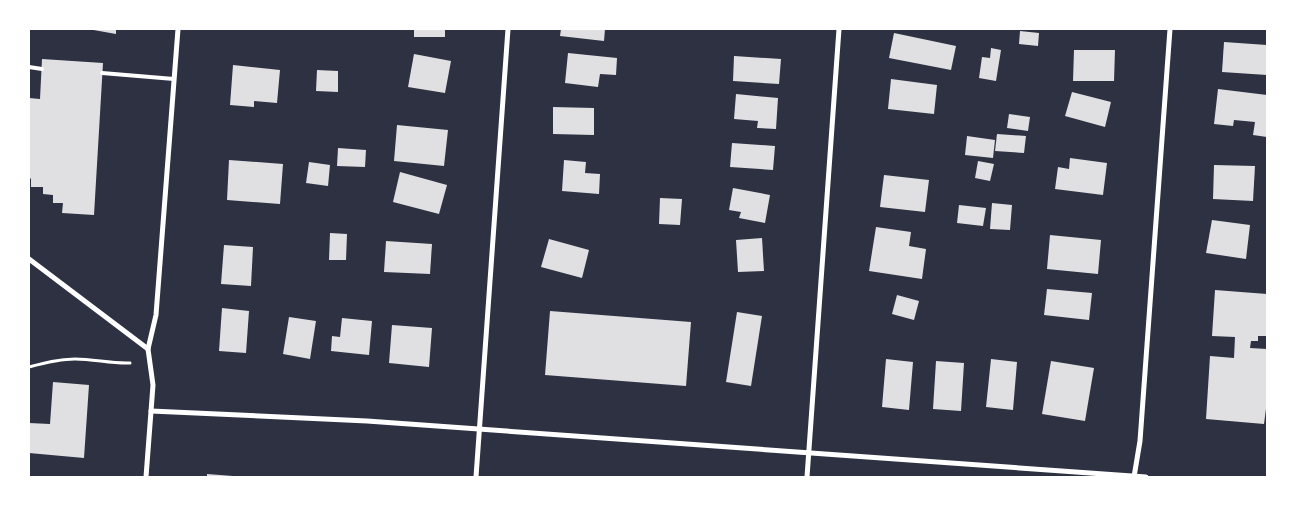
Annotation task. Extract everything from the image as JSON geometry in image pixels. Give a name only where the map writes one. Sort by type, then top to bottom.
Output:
[{"type":"street","points":[[146,477],[153,385],[148,349],[157,306],[178,29]]},
{"type":"street","points":[[476,477],[508,29]]},
{"type":"street","points":[[807,477],[839,29]]},
{"type":"street","points":[[1134,477],[1141,433],[1170,29]]},
{"type":"street","points":[[29,258],[148,349]]},
{"type":"street","points":[[151,411],[366,421],[1146,477]]},
{"type":"lane","points":[[29,68],[42,68]]},
{"type":"lane","points":[[102,73],[174,79]]},
{"type":"path","points":[[29,367],[50,361],[76,359],[118,364],[130,363]]},
{"type":"building","points":[[88,29],[116,29],[116,34]]},
{"type":"building","points":[[414,29],[445,29],[445,37],[414,37]]},
{"type":"building","points":[[561,29],[605,29],[604,41],[560,36]]},
{"type":"building","points":[[1020,31],[1039,33],[1038,46],[1019,44]]},
{"type":"building","points":[[894,33],[956,46],[951,70],[889,58]]},
{"type":"building","points":[[1224,42],[1267,45],[1267,75],[1222,72]]},
{"type":"building","points":[[991,48],[1001,50],[996,81],[979,78],[982,57],[990,58]]},
{"type":"building","points":[[1074,50],[1115,50],[1114,81],[1073,81]]},
{"type":"building","points":[[568,53],[617,58],[616,75],[600,74],[598,87],[565,83]]},
{"type":"building","points":[[414,54],[451,61],[445,93],[408,87]]},
{"type":"building","points":[[734,56],[781,59],[779,84],[733,81]]},
{"type":"building","points":[[42,59],[103,63],[94,215],[62,213],[63,203],[53,203],[53,195],[43,194],[43,187],[31,187],[31,179],[29,177],[29,98],[40,99]]},
{"type":"building","points":[[233,65],[280,70],[277,103],[254,101],[254,107],[230,105]]},
{"type":"building","points":[[317,70],[338,71],[338,92],[316,91]]},
{"type":"building","points":[[891,79],[937,85],[934,114],[888,109]]},
{"type":"building","points":[[1218,89],[1267,95],[1267,137],[1253,135],[1255,122],[1234,120],[1233,126],[1214,124]]},
{"type":"building","points":[[1072,92],[1111,102],[1105,127],[1065,116]]},
{"type":"building","points":[[736,94],[778,98],[776,129],[757,128],[758,121],[734,119]]},
{"type":"building","points":[[553,107],[594,108],[594,135],[553,134]]},
{"type":"building","points":[[1009,114],[1030,117],[1028,131],[1007,128]]},
{"type":"building","points":[[397,125],[448,130],[444,166],[394,161]]},
{"type":"building","points":[[997,134],[1026,136],[1024,153],[995,151]]},
{"type":"building","points":[[967,136],[995,140],[993,158],[965,155]]},
{"type":"building","points":[[732,143],[775,146],[773,170],[730,167]]},
{"type":"building","points":[[338,148],[366,150],[365,167],[337,166]]},
{"type":"building","points":[[1070,158],[1107,163],[1103,195],[1055,189],[1058,167],[1069,169]]},
{"type":"building","points":[[229,160],[283,164],[280,204],[227,200]]},
{"type":"building","points":[[564,160],[586,162],[585,173],[600,174],[599,194],[562,191]]},
{"type":"building","points":[[978,161],[994,164],[990,181],[975,178]]},
{"type":"building","points":[[309,162],[330,165],[328,186],[306,183]]},
{"type":"building","points":[[1214,165],[1255,166],[1253,201],[1213,199]]},
{"type":"building","points":[[400,172],[447,185],[439,214],[393,202]]},
{"type":"building","points":[[884,175],[929,180],[925,212],[880,207]]},
{"type":"building","points":[[733,188],[770,195],[765,223],[739,218],[741,212],[729,210]]},
{"type":"building","points":[[660,198],[682,199],[680,225],[659,224]]},
{"type":"building","points":[[992,203],[1012,205],[1010,230],[990,229]]},
{"type":"building","points":[[959,205],[986,208],[983,226],[957,223]]},
{"type":"building","points":[[1212,220],[1250,225],[1246,259],[1206,253]]},
{"type":"building","points":[[876,227],[911,232],[909,246],[926,249],[922,279],[869,271]]},
{"type":"building","points":[[330,233],[347,234],[346,260],[329,260]]},
{"type":"building","points":[[1050,235],[1101,240],[1098,274],[1047,269]]},
{"type":"building","points":[[762,238],[764,271],[738,272],[736,240]]},
{"type":"building","points":[[549,239],[589,250],[582,278],[541,267]]},
{"type":"building","points":[[386,241],[432,244],[430,274],[384,272]]},
{"type":"building","points":[[224,245],[253,247],[251,286],[221,284]]},
{"type":"building","points":[[1047,289],[1092,293],[1089,320],[1044,315]]},
{"type":"building","points":[[1215,290],[1267,294],[1267,336],[1258,336],[1258,341],[1251,341],[1250,348],[1267,349],[1267,401],[1264,424],[1206,419],[1210,356],[1234,358],[1235,337],[1212,336]]},
{"type":"building","points":[[897,295],[919,301],[914,320],[892,314]]},
{"type":"building","points":[[222,308],[249,311],[246,353],[219,351]]},
{"type":"building","points":[[550,311],[691,322],[686,386],[545,375]]},
{"type":"building","points":[[737,312],[762,316],[751,386],[726,382]]},
{"type":"building","points":[[289,317],[316,321],[310,359],[283,354]]},
{"type":"building","points":[[342,318],[372,321],[369,355],[331,351],[332,336],[340,337]]},
{"type":"building","points":[[392,325],[432,328],[429,367],[389,363]]},
{"type":"building","points":[[886,359],[913,362],[909,410],[882,407]]},
{"type":"building","points":[[991,359],[1017,362],[1013,410],[986,407]]},
{"type":"building","points":[[936,361],[964,363],[961,411],[933,409]]},
{"type":"building","points":[[1051,361],[1094,368],[1085,421],[1042,414]]},
{"type":"building","points":[[53,382],[89,385],[84,458],[29,453],[29,423],[50,424]]},
{"type":"building","points":[[207,474],[233,476],[207,477]]}]
